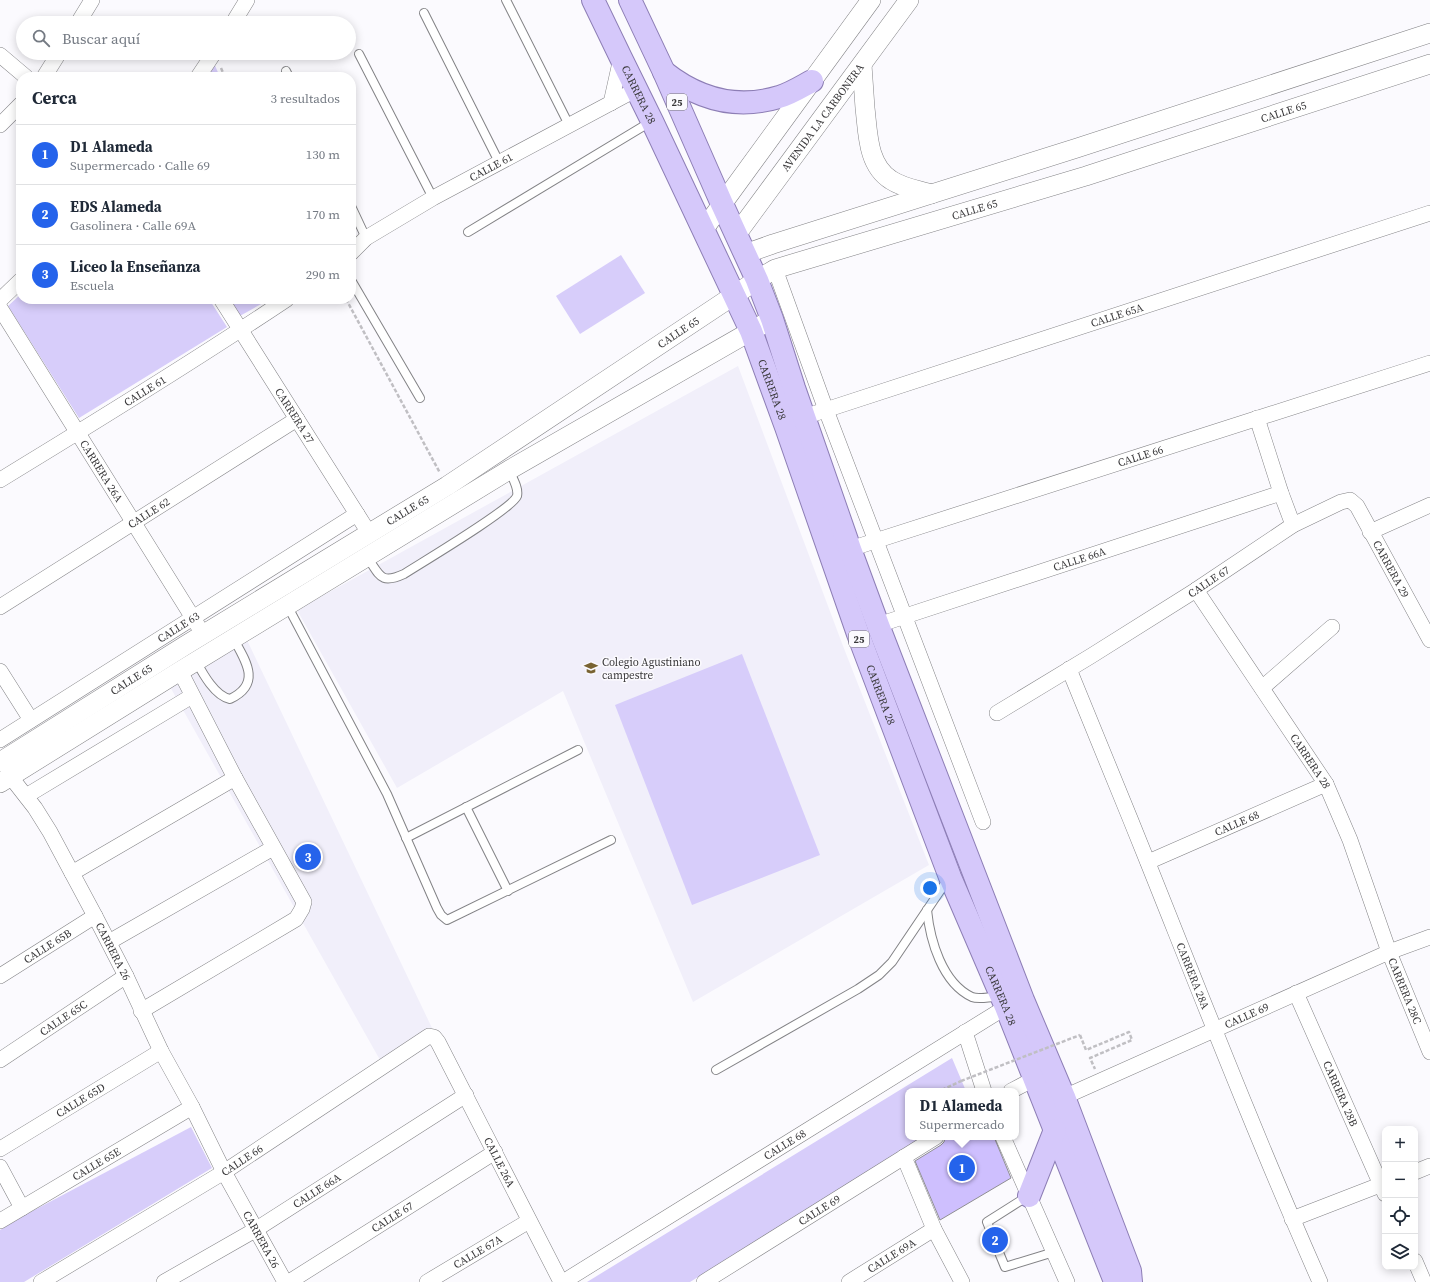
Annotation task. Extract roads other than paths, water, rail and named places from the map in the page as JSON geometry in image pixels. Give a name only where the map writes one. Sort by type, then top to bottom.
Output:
[{"type":"main road","name":"CARRERA 28","points":[[593,0],[704,229],[751,331],[858,634],[950,877],[1004,1002],[1054,1130],[1118,1281],[1130,1271],[1064,1096],[1023,1000],[850,549],[772,319],[766,274],[741,245],[664,72],[630,0]]},
{"type":"main road","points":[[664,72],[693,92],[727,102],[751,102],[780,97],[812,81]]},
{"type":"main road","points":[[1029,1196],[1054,1130]]},
{"type":"street","points":[[82,16],[92,0]]},
{"type":"street","points":[[704,229],[871,0]]},
{"type":"street","name":"AVENIDA LA CARBONERA","points":[[741,245],[862,65],[909,0]]},
{"type":"street","points":[[236,16],[241,2]]},
{"type":"street","points":[[741,245],[773,244],[1430,33]]},
{"type":"street","points":[[0,55],[20,72]]},
{"type":"street","points":[[611,103],[620,58]]},
{"type":"street","points":[[47,72],[55,60]]},
{"type":"street","points":[[201,72],[209,60]]},
{"type":"street","name":"CALLE 65","points":[[3,774],[191,653],[228,631],[369,533],[447,486],[766,274],[1086,176],[1430,64]]},
{"type":"street","points":[[862,65],[868,140],[879,169],[890,180],[931,194]]},
{"type":"street","name":"CALLE 61","points":[[356,248],[366,238],[433,198],[637,89]]},
{"type":"street","points":[[0,125],[16,109]]},
{"type":"street","name":"CALLE 65A","points":[[804,417],[1430,213]]},
{"type":"street","points":[[766,274],[826,410],[983,822]]},
{"type":"street","points":[[0,300],[16,285]]},
{"type":"street","name":"CARRERA 27","points":[[224,304],[369,533]]},
{"type":"street","name":"CALLE 61","points":[[0,480],[279,304]]},
{"type":"street","name":"CARRERA 26A","points":[[0,308],[203,635]]},
{"type":"street","name":"CALLE 65","points":[[3,774],[180,671],[203,635],[228,631],[288,605],[509,470],[772,319]]},
{"type":"street","name":"CALLE 66","points":[[850,549],[1430,363]]},
{"type":"street","points":[[1257,418],[1281,493],[1294,525]]},
{"type":"street","name":"CALLE 62","points":[[0,608],[297,420]]},
{"type":"street","name":"CALLE 66A","points":[[878,625],[1281,493]]},
{"type":"street","name":"CALLE 67","points":[[997,713],[1098,652],[1196,590],[1294,525],[1341,502],[1350,500]]},
{"type":"street","name":"CARRERA 29","points":[[1350,500],[1357,506],[1430,640]]},
{"type":"street","points":[[1370,532],[1430,505]]},
{"type":"street","name":"CALLE 63","points":[[0,740],[358,514]]},
{"type":"street","name":"CARRERA 28","points":[[1196,590],[1326,784],[1350,840],[1389,952]]},
{"type":"street","points":[[1262,688],[1332,627]]},
{"type":"street","name":"CARRERA 28A","points":[[1069,669],[1148,862],[1214,1030],[1292,1219],[1320,1282]]},
{"type":"street","points":[[0,671],[31,720]]},
{"type":"street","points":[[141,1011],[296,919],[304,902],[235,778],[180,671]]},
{"type":"street","points":[[26,796],[192,696]]},
{"type":"street","name":"CARRERA 26","points":[[3,774],[26,796],[50,832],[109,942],[141,1011],[192,1107],[224,1172],[285,1282]]},
{"type":"street","points":[[72,873],[235,778]]},
{"type":"street","name":"CALLE 68","points":[[1148,862],[1326,784]]},
{"type":"street","points":[[109,942],[273,848]]},
{"type":"street","name":"CALLE 65B","points":[[0,976],[45,946],[95,916]]},
{"type":"street","name":"CALLE 69","points":[[1064,1096],[1389,952],[1430,937]]},
{"type":"street","name":"CARRERA 28C","points":[[1389,952],[1430,1052]]},
{"type":"street","name":"CALLE 65C","points":[[0,1060],[126,976]]},
{"type":"street","name":"CARRERA 28B","points":[[1296,993],[1382,1183]]},
{"type":"street","name":"CALLE 68","points":[[562,1282],[965,1032],[1004,1002]]},
{"type":"street","points":[[965,1032],[983,1088]]},
{"type":"street","name":"CALLE 66","points":[[41,1282],[66,1276],[429,1036],[434,1037],[438,1042]]},
{"type":"street","name":"CALLE 26A","points":[[438,1042],[529,1221],[562,1282]]},
{"type":"street","name":"CALLE 65D","points":[[0,1149],[161,1051]]},
{"type":"street","points":[[1016,1088],[1034,1078]]},
{"type":"street","name":"CALLE 66A","points":[[164,1282],[255,1230],[466,1095]]},
{"type":"street","name":"CALLE 65E","points":[[0,1221],[192,1107]]},
{"type":"street","name":"CALLE 69","points":[[704,1282],[931,1140]]},
{"type":"street","points":[[1004,1140],[1067,1282]]},
{"type":"street","name":"CALLE 67","points":[[289,1282],[495,1152]]},
{"type":"street","points":[[904,1157],[934,1228],[962,1282]]},
{"type":"street","points":[[1418,1171],[1430,1166]]},
{"type":"street","points":[[0,1168],[22,1208]]},
{"type":"street","points":[[1292,1219],[1382,1188]]},
{"type":"street","name":"CALLE 67A","points":[[427,1282],[529,1221]]},
{"type":"street","name":"CALLE 69A","points":[[849,1282],[934,1228]]},
{"type":"street","points":[[1418,1268],[1424,1282]]},
{"type":"lane","points":[[506,0],[569,125]]},
{"type":"lane","points":[[424,13],[500,162]]},
{"type":"lane","points":[[359,54],[433,198]]},
{"type":"lane","points":[[468,232],[652,121]]},
{"type":"lane","points":[[356,217],[366,238]]},
{"type":"lane","points":[[356,289],[420,398]]},
{"type":"lane","points":[[367,557],[381,576],[387,580],[394,579],[404,574],[514,501],[518,494],[509,470]]},
{"type":"lane","points":[[288,605],[387,794],[437,908],[447,920],[611,840]]},
{"type":"lane","points":[[191,653],[206,678],[221,696],[230,699],[236,696],[244,690],[249,683],[250,674],[241,652],[228,631]]},
{"type":"lane","points":[[406,838],[578,750]]},
{"type":"lane","points":[[466,807],[508,890]]},
{"type":"lane","points":[[716,1070],[858,989],[879,975],[892,962],[950,877]]},
{"type":"lane","points":[[927,910],[928,926],[935,951],[945,970],[958,988],[973,998],[1004,1002]]},
{"type":"lane","points":[[991,1232],[987,1222],[1029,1196]]},
{"type":"lane","points":[[998,1250],[1005,1267],[1054,1252]]},
{"type":"place","name":"Colegio Agustiniano campestre","points":[[591,668]]},
{"type":"place","name":"Liceo la Enseñanza","points":[[308,857]]},
{"type":"place","name":"D1 Alameda","points":[[962,1168]]},
{"type":"place","name":"EDS Alameda","points":[[995,1240]]}]
